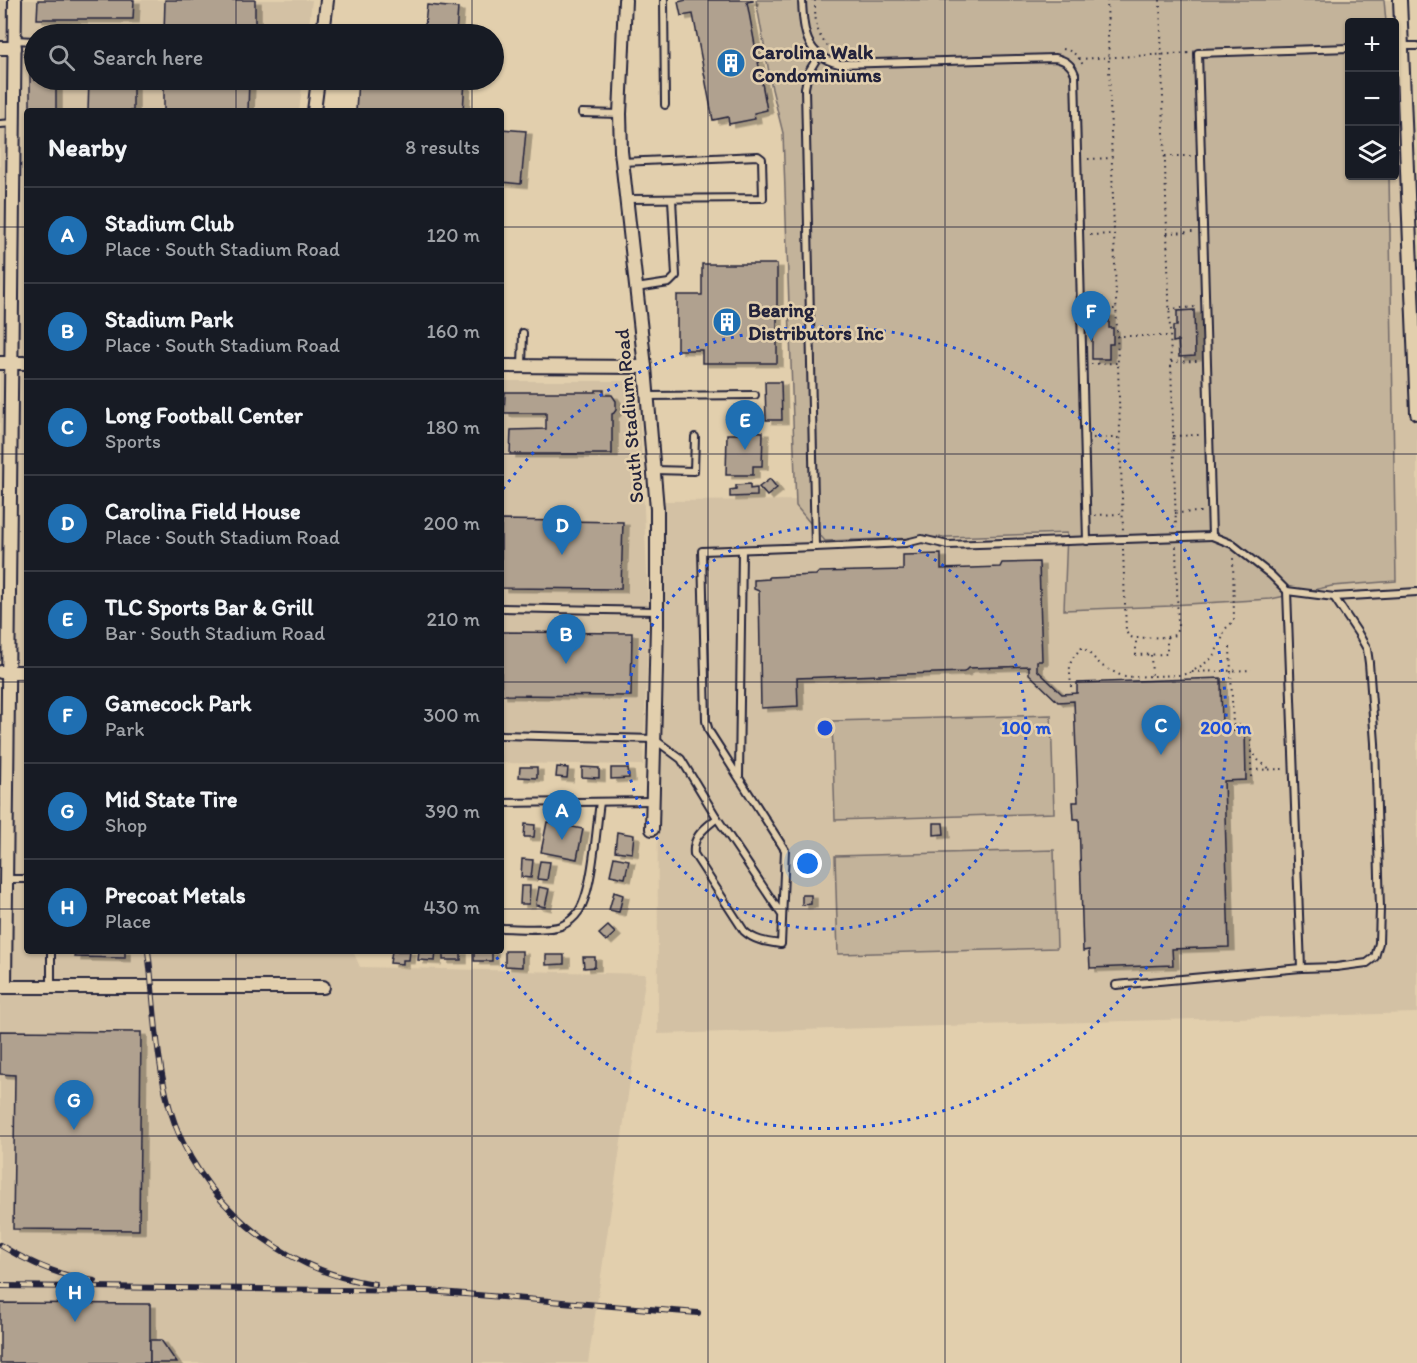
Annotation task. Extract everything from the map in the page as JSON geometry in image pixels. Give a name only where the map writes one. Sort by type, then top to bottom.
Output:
[{"type":"street","points":[[15,0],[14,123],[6,363],[4,672],[6,879],[2,987],[323,987]]},
{"type":"street","points":[[324,24],[327,0]]},
{"type":"street","name":"South Stadium Road","points":[[625,0],[620,114],[621,162],[645,367],[657,509],[652,829]]},
{"type":"street","points":[[1399,23],[1400,0]]},
{"type":"street","points":[[0,48],[15,44]]},
{"type":"street","points":[[1399,59],[1413,238],[1417,413]]},
{"type":"street","points":[[314,108],[317,90]]},
{"type":"street","points":[[6,363],[24,363]]},
{"type":"street","points":[[504,366],[645,367]]},
{"type":"street","points":[[4,672],[24,672]]},
{"type":"lane","points":[[664,0],[665,105]]},
{"type":"lane","points":[[802,0],[802,23],[810,45],[825,59],[839,64],[1055,58],[1071,65],[1075,74],[1088,541]]},
{"type":"lane","points":[[15,44],[24,43]]},
{"type":"lane","points":[[1399,46],[1417,46]]},
{"type":"lane","points":[[1212,536],[1198,53],[1345,48]]},
{"type":"lane","points":[[815,547],[805,88],[808,73],[819,55]]},
{"type":"lane","points":[[582,113],[620,114]]},
{"type":"lane","points":[[0,124],[14,123]]},
{"type":"lane","points":[[621,162],[758,156],[762,159],[763,198],[626,199]]},
{"type":"lane","points":[[636,288],[669,283],[676,276],[672,199]]},
{"type":"lane","points":[[522,366],[523,333]]},
{"type":"lane","points":[[647,396],[755,395]]},
{"type":"lane","points":[[654,470],[694,471],[695,437]]},
{"type":"lane","points":[[717,818],[698,834],[693,846],[694,854],[744,931],[751,938],[761,942],[781,944],[785,850],[709,731],[706,721],[702,551],[906,543],[922,539],[948,544],[1212,536],[1232,544],[1287,591],[1334,597],[1417,592]]},
{"type":"lane","points":[[739,777],[742,550]]},
{"type":"lane","points":[[1287,591],[1301,968]]},
{"type":"lane","points":[[1116,985],[1301,968],[1336,967],[1367,963],[1375,957],[1379,943],[1380,908],[1375,743],[1369,663],[1366,649],[1358,633],[1334,597]]},
{"type":"lane","points":[[504,608],[657,611]]},
{"type":"lane","points":[[504,735],[654,739],[681,759],[717,818],[782,915]]},
{"type":"lane","points":[[504,803],[652,801]]},
{"type":"lane","points":[[504,928],[561,926],[579,910],[590,878],[600,802]]},
{"type":"lane","points":[[6,879],[24,879]]},
{"type":"lane","points":[[51,954],[51,987]]},
{"type":"path","points":[[815,0],[815,22],[818,32],[826,45],[836,52]]},
{"type":"path","points":[[1107,0],[1125,628],[1129,636],[1136,638],[1167,637],[1175,635],[1179,628],[1160,0]]},
{"type":"path","points":[[1080,59],[1198,53]]},
{"type":"path","points":[[1165,156],[1201,156]]},
{"type":"path","points":[[1077,159],[1112,158]]},
{"type":"path","points":[[1167,233],[1203,232]]},
{"type":"path","points":[[1079,236],[1114,234]]},
{"type":"path","points":[[1169,309],[1205,306]]},
{"type":"path","points":[[1081,310],[1116,309]]},
{"type":"path","points":[[1117,336],[1170,336]]},
{"type":"path","points":[[1171,362],[1207,361]]},
{"type":"path","points":[[1082,365],[1118,363]]},
{"type":"path","points":[[1173,436],[1209,435]]},
{"type":"path","points":[[1084,439],[1120,438]]},
{"type":"path","points":[[1175,513],[1211,512]]},
{"type":"path","points":[[1086,515],[1122,514]]},
{"type":"path","points":[[1190,673],[1212,658],[1225,629],[1234,621],[1232,544]]},
{"type":"path","points":[[1136,638],[1136,655],[1151,655],[1167,654],[1167,637]]},
{"type":"path","points":[[1071,687],[1070,663],[1073,656],[1083,647],[1095,660],[1115,674],[1125,676],[1252,670]]},
{"type":"path","points":[[1230,647],[1233,725],[1245,724],[1251,730],[1251,778]]},
{"type":"path","points":[[1151,655],[1152,676]]},
{"type":"path","points":[[1251,750],[1261,763],[1270,769]]},
{"type":"path","points":[[1251,770],[1292,769]]},
{"type":"shaded area","points":[[0,0],[312,0],[309,24],[24,24],[24,90],[302,90],[299,108],[24,108],[24,954],[354,954],[360,967],[646,974],[588,1363],[0,1363]]},
{"type":"shaded area","points":[[756,0],[1384,0],[1386,18],[1345,18],[1345,180],[1389,180],[1396,581],[1332,586],[1271,599],[1064,610],[1067,533],[825,541],[796,506],[783,133],[772,89]]},
{"type":"shaded area","points":[[767,0],[1402,0],[1417,413],[1417,1013],[658,1034],[657,501],[814,500],[804,90]]},
{"type":"shaded area","points":[[504,381],[638,381],[649,617],[643,765],[504,763]]},
{"type":"shaded area","points":[[1051,715],[1054,813],[835,820],[832,721]]},
{"type":"shaded area","points":[[1054,850],[1057,948],[838,954],[835,856]]},
{"type":"building","points":[[38,0],[134,0],[133,19],[37,19]]},
{"type":"building","points":[[165,0],[255,0],[255,24],[164,24]]},
{"type":"building","name":"Carolina Walk Condominiums","points":[[753,0],[747,2],[767,110],[754,113],[755,119],[729,124],[728,117],[713,120],[693,14],[681,16],[678,2]]},
{"type":"building","points":[[427,5],[458,8],[457,24],[425,24]]},
{"type":"building","points":[[30,90],[56,90],[56,108],[30,108]]},
{"type":"building","points":[[89,90],[133,90],[133,108],[88,108]]},
{"type":"building","points":[[164,90],[249,90],[248,108],[164,108]]},
{"type":"building","points":[[357,90],[464,90],[463,108],[356,108]]},
{"type":"building","points":[[504,129],[526,131],[521,184],[504,182]]},
{"type":"building","name":"Bearing Distributors Inc","points":[[702,264],[777,264],[777,363],[702,363],[702,350],[677,350],[677,295],[702,295]]},
{"type":"building","points":[[1194,310],[1195,356],[1179,357],[1178,341],[1173,342],[1173,326],[1177,326],[1177,311]]},
{"type":"building","points":[[1092,313],[1109,313],[1109,328],[1113,328],[1113,344],[1109,344],[1109,359],[1092,359]]},
{"type":"building","points":[[765,382],[781,382],[782,420],[766,420]]},
{"type":"building","points":[[596,390],[604,390],[604,395],[612,395],[616,401],[616,410],[612,414],[612,454],[510,454],[511,430],[546,429],[546,413],[504,413],[505,392],[596,392]]},
{"type":"building","points":[[750,431],[763,432],[762,466],[753,466],[753,475],[726,475],[727,434],[750,434]]},
{"type":"building","points":[[770,479],[777,488],[767,496],[759,487]]},
{"type":"building","points":[[750,484],[750,489],[757,488],[757,496],[730,497],[730,490],[736,489],[736,485]]},
{"type":"building","points":[[504,520],[623,522],[621,589],[504,588]]},
{"type":"building","points":[[941,554],[941,569],[1000,567],[1002,563],[1039,562],[1042,661],[1037,661],[1037,670],[1062,694],[1077,693],[1077,683],[1221,678],[1222,731],[1245,730],[1246,780],[1224,781],[1229,947],[1172,949],[1173,965],[1090,968],[1089,950],[1083,951],[1079,819],[1074,819],[1073,802],[1078,802],[1074,701],[1058,702],[1029,674],[1029,666],[968,668],[964,672],[797,678],[798,706],[761,708],[759,591],[754,589],[754,580],[816,575],[819,572],[903,570],[903,555]]},
{"type":"building","points":[[504,632],[632,633],[631,696],[504,695]]},
{"type":"building","points":[[520,767],[537,767],[537,778],[519,777]]},
{"type":"building","points":[[557,767],[568,768],[567,778],[556,777]]},
{"type":"building","points":[[582,767],[599,768],[599,778],[582,777]]},
{"type":"building","points":[[611,768],[628,768],[629,778],[611,779]]},
{"type":"building","points":[[547,822],[583,829],[577,859],[541,852]]},
{"type":"building","points":[[934,823],[943,823],[944,834],[934,835]]},
{"type":"building","points":[[525,824],[535,825],[534,837],[524,837]]},
{"type":"building","points":[[617,832],[634,835],[632,853],[615,851]]},
{"type":"building","points":[[614,857],[629,860],[625,878],[610,875]]},
{"type":"building","points":[[522,859],[533,860],[531,878],[521,877]]},
{"type":"building","points":[[540,861],[550,862],[547,880],[537,879]]},
{"type":"building","points":[[521,886],[530,886],[529,904],[520,904]]},
{"type":"building","points":[[539,887],[549,889],[545,907],[536,905]]},
{"type":"building","points":[[614,892],[623,895],[619,912],[609,910]]},
{"type":"building","points":[[802,895],[811,895],[811,904],[802,905]]},
{"type":"building","points":[[608,926],[615,933],[606,941],[599,934]]},
{"type":"building","points":[[505,951],[522,951],[522,967],[505,966]]},
{"type":"building","points":[[76,954],[125,954],[125,958],[75,957]]},
{"type":"building","points":[[392,954],[410,954],[409,960],[403,960],[403,964],[390,963]]},
{"type":"building","points":[[419,954],[436,954],[435,961],[418,960]]},
{"type":"building","points":[[443,954],[461,954],[461,960],[443,960]]},
{"type":"building","points":[[474,954],[492,954],[492,961],[474,961]]},
{"type":"building","points":[[546,955],[564,955],[564,964],[546,965]]},
{"type":"building","points":[[583,957],[595,957],[595,967],[584,968]]},
{"type":"building","points":[[0,1031],[141,1032],[139,1230],[13,1229],[15,1075],[0,1074]]},
{"type":"building","points":[[0,1303],[150,1304],[150,1363],[0,1363]]},
{"type":"building","points":[[150,1340],[161,1340],[177,1363],[150,1363]]},
{"type":"railway","points":[[148,954],[158,1050],[165,1090],[182,1142],[200,1173],[222,1201],[247,1226],[276,1247],[307,1264],[341,1277],[375,1284]]},
{"type":"railway","points":[[0,1245],[46,1268],[95,1281]]},
{"type":"railway","points":[[0,1286],[428,1291],[698,1313]]},
{"type":"place","name":"Carolina Walk Condominiums","points":[[731,63]]},
{"type":"place","name":"Bearing Distributors Inc","points":[[727,322]]},
{"type":"place","name":"Gamecock Park","points":[[1091,341]]},
{"type":"place","name":"TLC Sports Bar & Grill","points":[[745,450]]},
{"type":"place","name":"Carolina Field House","points":[[562,555]]},
{"type":"place","name":"Stadium Park","points":[[566,664]]},
{"type":"place","name":"Long Football Center","points":[[1161,755]]},
{"type":"place","name":"Stadium Club","points":[[562,840]]},
{"type":"place","name":"Mid State Tire","points":[[74,1130]]},
{"type":"place","name":"Precoat Metals","points":[[75,1322]]}]
